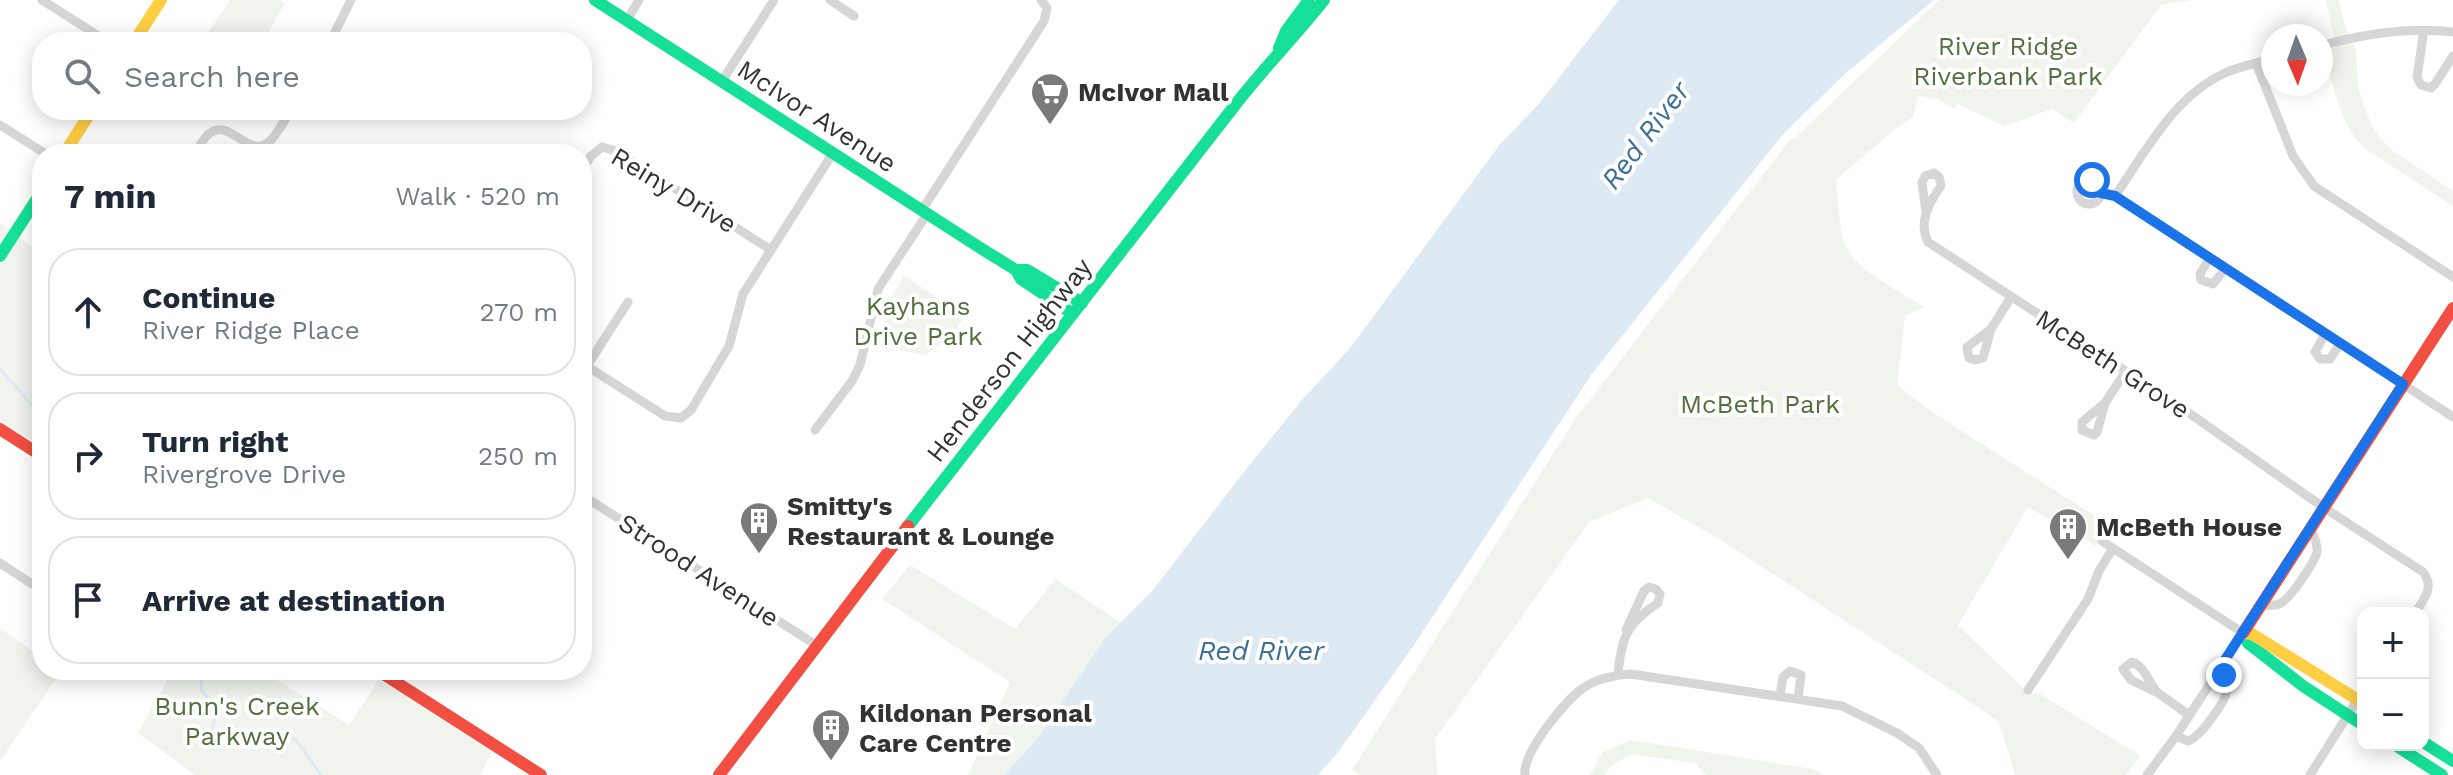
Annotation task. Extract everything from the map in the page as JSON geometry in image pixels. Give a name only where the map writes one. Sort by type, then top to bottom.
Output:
[{"type":"street","points":[[42,0],[92,32]]},
{"type":"street","points":[[140,32],[161,0]]},
{"type":"street","points":[[335,32],[351,0]]},
{"type":"street","name":"McIvor Avenue","points":[[595,0],[1016,270],[1021,279],[1073,314]]},
{"type":"street","points":[[627,20],[639,0]]},
{"type":"street","points":[[722,81],[774,0]]},
{"type":"street","points":[[830,0],[854,16]]},
{"type":"street","points":[[815,430],[852,381],[860,365],[878,289],[1044,21],[1047,8],[1041,0]]},
{"type":"street","name":"Henderson Highway","points":[[1278,51],[1286,31],[1309,0]]},
{"type":"street","name":"Henderson Highway","points":[[719,775],[816,645],[1278,51],[1302,28],[1324,0]]},
{"type":"street","points":[[2333,43],[2367,34],[2424,30],[2453,32]]},
{"type":"street","points":[[2424,30],[2417,77],[2421,85],[2431,88],[2453,56]]},
{"type":"street","points":[[2115,196],[2165,123],[2195,90],[2224,73],[2261,62]]},
{"type":"street","points":[[2256,63],[2293,156],[2314,186],[2453,277]]},
{"type":"street","points":[[70,144],[86,120]]},
{"type":"street","points":[[267,144],[284,120]]},
{"type":"street","points":[[0,125],[32,145]]},
{"type":"street","points":[[202,144],[208,134],[217,130],[227,131],[248,144]]},
{"type":"street","name":"Reiny Drive","points":[[592,155],[602,147],[616,151],[771,250]]},
{"type":"street","points":[[592,370],[665,416],[681,418],[691,410],[722,362],[743,294],[833,153]]},
{"type":"street","points":[[2101,193],[2115,196],[2453,417]]},
{"type":"street","points":[[0,256],[32,206]]},
{"type":"street","name":"McBeth Grove","points":[[1926,212],[1924,234],[1928,242],[2126,371],[2423,572],[2429,579],[2429,589],[2418,607]]},
{"type":"street","points":[[2209,259],[2200,274],[2201,280],[2213,284],[2225,269]]},
{"type":"street","name":"McIvor Avenue","points":[[1016,270],[1027,270],[1082,303]]},
{"type":"street","points":[[1991,329],[2011,297]]},
{"type":"street","points":[[592,354],[628,302]]},
{"type":"street","points":[[2147,775],[2176,736],[2453,308]]},
{"type":"street","points":[[2325,334],[2315,352],[2320,359],[2330,359],[2340,344]]},
{"type":"street","points":[[2105,403],[2126,371]]},
{"type":"street","points":[[0,429],[32,450]]},
{"type":"street","name":"Strood Avenue","points":[[592,501],[816,645]]},
{"type":"street","points":[[2260,605],[2278,605],[2287,599],[2307,570],[2317,553],[2310,527]]},
{"type":"street","points":[[2102,541],[2243,633],[2252,634],[2357,696]]},
{"type":"street","points":[[2028,690],[2088,599],[2099,571],[2113,548]]},
{"type":"street","points":[[0,563],[32,584]]},
{"type":"street","points":[[1618,675],[1626,630],[1644,591],[1649,587],[1656,589],[1660,594],[1658,603],[1635,619],[1626,630]]},
{"type":"street","points":[[2243,633],[2248,643],[2303,686],[2357,721]]},
{"type":"street","points":[[2176,736],[2188,741],[2198,736],[2224,698],[2228,689],[2221,666]]},
{"type":"street","points":[[1780,695],[1783,677],[1790,671],[1801,675],[1798,698]]},
{"type":"street","points":[[1525,775],[1526,759],[1570,698],[1590,684],[1631,674],[1842,706],[1897,733],[1919,748],[1937,775]]},
{"type":"street","points":[[393,680],[541,775]]},
{"type":"street","points":[[2158,693],[2189,715]]},
{"type":"street","points":[[2310,775],[2357,703]]},
{"type":"street","points":[[2405,751],[2443,775],[2453,762],[2429,746]]},
{"type":"green space","points":[[230,0],[279,0],[285,3],[269,32],[209,32]]},
{"type":"green space","name":"McBeth Park","points":[[1939,0],[2192,0],[2161,5],[2074,123],[2052,109],[2004,126],[1958,104],[1954,109],[1940,100],[1918,96],[1913,117],[1836,180],[1842,232],[1852,256],[1870,273],[1924,307],[1905,316],[1897,385],[1935,414],[2109,525],[2096,546],[2028,507],[1958,625],[2022,687],[2035,695],[2035,691],[2141,756],[2125,775],[2015,775],[1999,721],[1719,539],[1648,498],[1589,522],[1435,739],[1437,775],[1360,775],[1352,770],[1576,418],[1789,141]]},
{"type":"green space","points":[[2326,0],[2338,0],[2356,50],[2358,88],[2370,122],[2393,151],[2453,191],[2453,206],[2364,148],[2356,139],[2339,106],[2333,85],[2333,49],[2336,48]]},
{"type":"green space","points":[[0,222],[32,247],[32,441],[0,420]]},
{"type":"green space","name":"Kayhans Drive Park","points":[[904,276],[966,316],[948,339],[925,355],[880,346],[889,302]]},
{"type":"green space","points":[[910,565],[1015,629],[1056,579],[1121,623],[1105,638],[1037,739],[1004,775],[968,775],[1010,682],[882,599]]},
{"type":"green space","points":[[0,628],[32,651],[32,680],[55,680],[0,761]]},
{"type":"green space","name":"Bunn's Creek Parkway","points":[[167,680],[277,680],[349,725],[379,680],[492,752],[480,775],[195,775],[138,733]]},
{"type":"green space","points":[[1630,740],[1813,769],[1824,775],[1706,775],[1695,763],[1631,754],[1610,767],[1605,775],[1590,775],[1602,753]]},
{"type":"water","name":"Red River","points":[[1619,0],[1934,0],[1847,72],[1783,134],[1591,375],[1416,642],[1339,751],[1318,775],[1004,775],[1037,739],[1105,638],[1153,590],[1254,459],[1351,347],[1501,143],[1538,105]]},
{"type":"waterway","points":[[0,369],[32,405]]},
{"type":"waterway","points":[[201,680],[201,689],[217,710],[212,731],[221,736],[266,732],[296,740],[321,775]]},
{"type":"traffic: fast","points":[[595,0],[982,249],[1016,270],[1027,270],[1082,303]]},
{"type":"traffic: fast","points":[[1279,48],[1286,31],[1309,0]]},
{"type":"traffic: fast","points":[[908,526],[1239,100],[1324,0]]},
{"type":"traffic: fast","points":[[0,256],[32,206]]},
{"type":"traffic: fast","points":[[1016,270],[1021,279],[1073,314]]},
{"type":"traffic: fast","points":[[2243,633],[2248,643],[2303,686],[2357,721]]},
{"type":"traffic: fast","points":[[2429,746],[2453,761]]},
{"type":"traffic: fast","points":[[2404,751],[2442,775]]},
{"type":"traffic: slow","points":[[140,32],[161,0]]},
{"type":"traffic: slow","points":[[70,144],[86,120]]},
{"type":"traffic: slow","points":[[2243,633],[2252,634],[2357,699]]},
{"type":"traffic: jam","points":[[2243,633],[2453,308]]},
{"type":"traffic: jam","points":[[0,429],[32,450]]},
{"type":"traffic: jam","points":[[719,775],[908,526]]},
{"type":"traffic: jam","points":[[393,680],[541,775]]},
{"type":"place","name":"McIvor Mall","points":[[1050,126]]},
{"type":"place","name":"Smitty's Restaurant & Lounge","points":[[759,555]]},
{"type":"place","name":"McBeth House","points":[[2068,561]]},
{"type":"place","name":"Kildonan Personal Care Centre","points":[[831,762]]},
{"type":"route","points":[[2092,180],[2099,185],[2101,193],[2115,196],[2403,384],[2221,666],[2224,675]]},
{"type":"park label","name":"River Ridge Riverbank Park","points":[[2008,61]]}]
